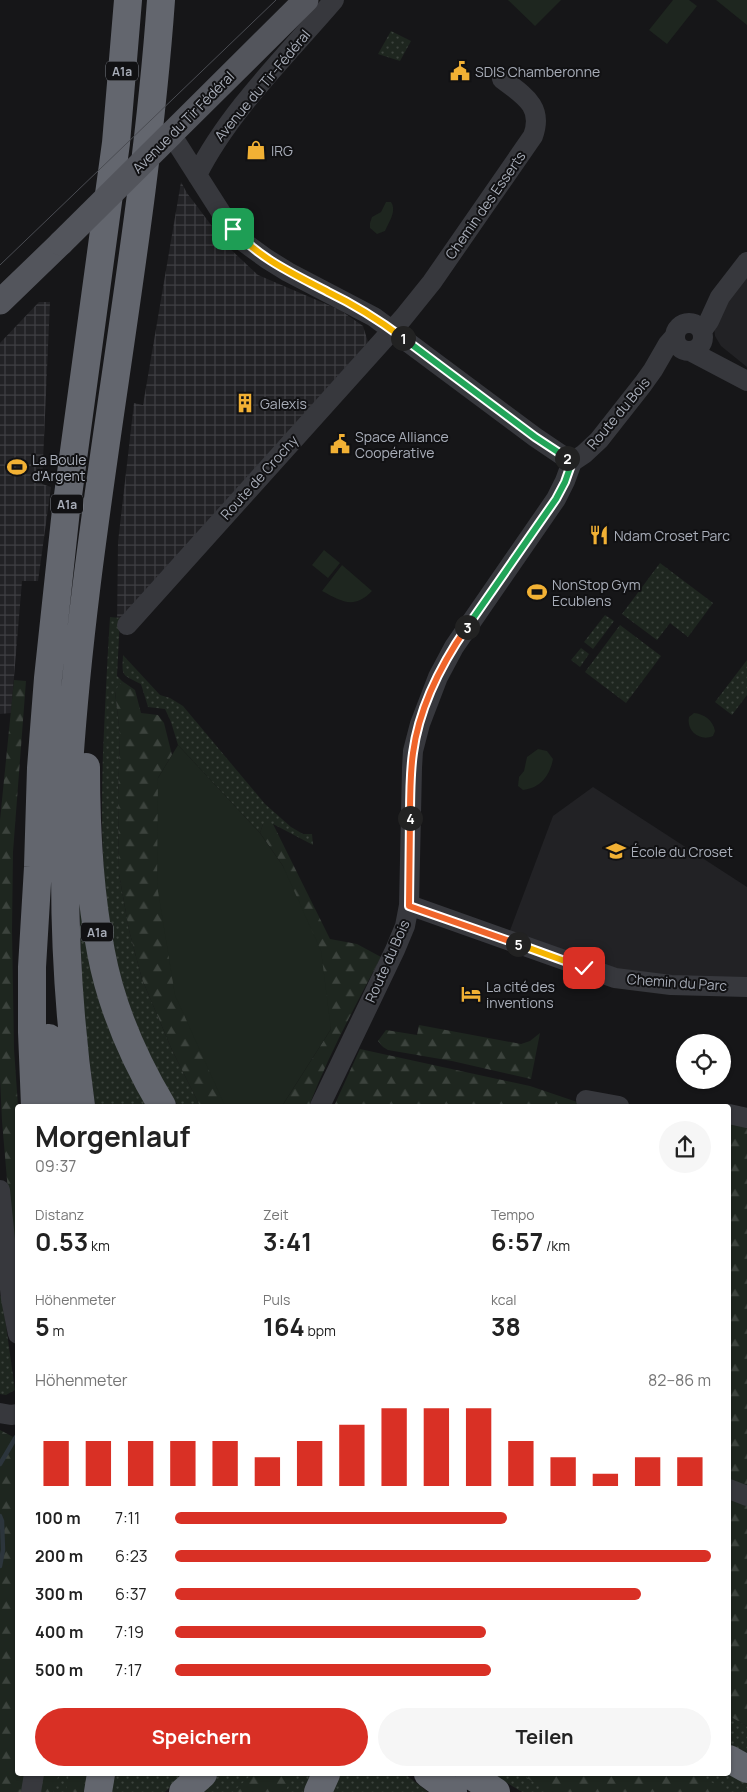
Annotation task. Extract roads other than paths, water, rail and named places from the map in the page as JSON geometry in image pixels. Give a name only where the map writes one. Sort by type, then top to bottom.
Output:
[{"type":"highway","name":"A1a","points":[[35,1104],[31,1002],[41,768],[53,624],[66,510],[116,143],[128,0]]},
{"type":"highway","name":"A1a","points":[[81,1104],[68,978],[66,907],[67,801],[82,625],[138,220],[151,108],[160,0]]},
{"type":"highway","name":"A1a","points":[[110,424],[91,620],[86,700],[86,781],[91,887],[101,953],[121,1023],[161,1104]]},
{"type":"highway","name":"A1a","points":[[38,867],[43,979],[56,1104]]},
{"type":"highway","points":[[731,1760],[747,1769]]},
{"type":"highway","points":[[98,1792],[100,1776]]},
{"type":"highway","points":[[183,1792],[202,1776]]},
{"type":"highway","points":[[318,1792],[325,1776]]},
{"type":"highway","points":[[431,1776],[453,1792]]},
{"type":"highway","points":[[472,1776],[496,1792]]},
{"type":"main road","name":"Avenue du Tir Fédéral","points":[[0,302],[61,244],[306,0]]},
{"type":"street","name":"Avenue du Tir-Fédéral","points":[[196,175],[208,153],[243,104],[334,0]]},
{"type":"street","name":"Chemin des Esserts","points":[[392,330],[432,282],[533,136],[536,127],[535,112],[532,105],[502,79]]},
{"type":"street","points":[[171,134],[229,225],[245,243],[274,264],[374,317],[535,437],[572,462]]},
{"type":"street","name":"Route du Bois","points":[[321,1104],[401,937],[409,906],[413,751],[420,724],[438,677],[454,646],[556,499],[565,482],[572,462],[599,440],[653,370],[668,344],[688,335],[709,320],[720,296],[747,262]]},
{"type":"street","name":"Route de Crochy","points":[[127,624],[392,330]]},
{"type":"street","points":[[688,335],[745,380]]},
{"type":"street","name":"Chemin du Parc","points":[[409,906],[614,978],[671,985],[747,987]]},
{"type":"street","points":[[586,1100],[608,1104]]},
{"type":"street","points":[[731,1114],[747,1118]]},
{"type":"street","points":[[0,1190],[11,1299],[15,1319]]},
{"type":"street","points":[[0,1413],[15,1414]]},
{"type":"street","points":[[731,1491],[747,1496]]},
{"type":"street","points":[[31,1792],[34,1776]]},
{"type":"waterway","points":[[0,1464],[15,1439]]},
{"type":"waterway","points":[[0,1516],[2,1521],[3,1550],[0,1566]]},
{"type":"tram line","points":[[0,265],[276,0]]},
{"type":"place","name":"SDIS Chamberonne","points":[[460,71]]},
{"type":"place","name":"IRG","points":[[256,150]]},
{"type":"place","name":"Galexis","points":[[245,403]]},
{"type":"place","name":"Space Alliance Coopérative","points":[[340,444]]},
{"type":"place","name":"La Boule d'Argent","points":[[17,467]]},
{"type":"place","name":"Ndam Croset Parc","points":[[599,535]]},
{"type":"place","name":"NonStop Gym Ecublens","points":[[537,592]]},
{"type":"place","name":"École du Croset","points":[[616,851]]},
{"type":"place","name":"La cité des inventions","points":[[471,994]]}]
